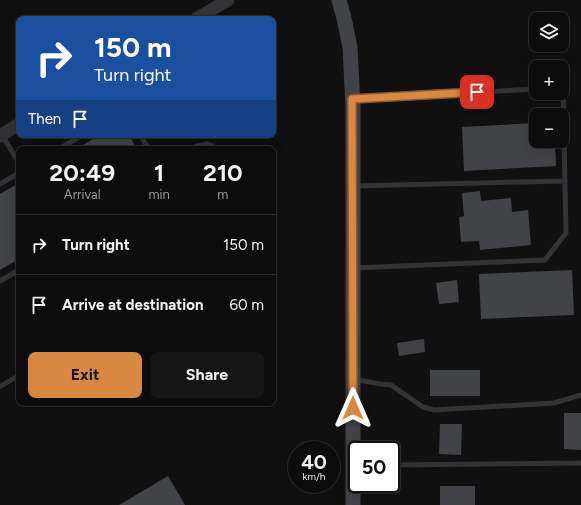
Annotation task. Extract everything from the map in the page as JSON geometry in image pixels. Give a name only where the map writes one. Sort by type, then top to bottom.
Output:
[{"type":"main road","points":[[339,0],[350,47],[352,99],[354,441]]},
{"type":"main road","points":[[354,493],[354,505]]},
{"type":"street","points":[[201,16],[228,0]]},
{"type":"street","points":[[1,135],[16,126]]},
{"type":"lane","points":[[352,99],[529,89]]},
{"type":"lane","points":[[353,268],[546,260],[566,233],[563,100]]},
{"type":"lane","points":[[1,135],[16,158]]},
{"type":"lane","points":[[64,146],[77,138]]},
{"type":"lane","points":[[197,146],[208,144],[212,146]]},
{"type":"lane","points":[[0,184],[16,175]]},
{"type":"lane","points":[[353,186],[565,181]]},
{"type":"lane","points":[[0,281],[16,272]]},
{"type":"lane","points":[[0,387],[16,377]]},
{"type":"lane","points":[[353,379],[390,385],[423,407],[434,410],[554,403],[581,395]]},
{"type":"lane","points":[[400,465],[581,463]]},
{"type":"building","points":[[529,123],[529,148],[555,148],[556,166],[464,171],[462,127]]},
{"type":"building","points":[[95,138],[131,138],[135,146],[81,146]]},
{"type":"building","points":[[16,185],[16,261],[0,270],[0,194]]},
{"type":"building","points":[[480,191],[481,201],[511,198],[512,212],[528,210],[531,245],[480,250],[479,241],[461,242],[459,217],[464,216],[462,193]]},
{"type":"building","points":[[572,270],[574,315],[481,319],[479,274]]},
{"type":"building","points":[[457,280],[459,302],[439,304],[436,283]]},
{"type":"building","points":[[424,339],[425,352],[399,356],[397,343]]},
{"type":"building","points":[[430,370],[480,370],[480,396],[430,396]]},
{"type":"building","points":[[564,413],[581,413],[581,450],[564,449]]},
{"type":"building","points":[[440,424],[462,424],[461,455],[439,454]]},
{"type":"building","points":[[168,476],[185,505],[119,505]]},
{"type":"building","points":[[440,486],[475,486],[475,505],[440,505]]},
{"type":"route","points":[[353,408],[352,99],[477,92]]}]
